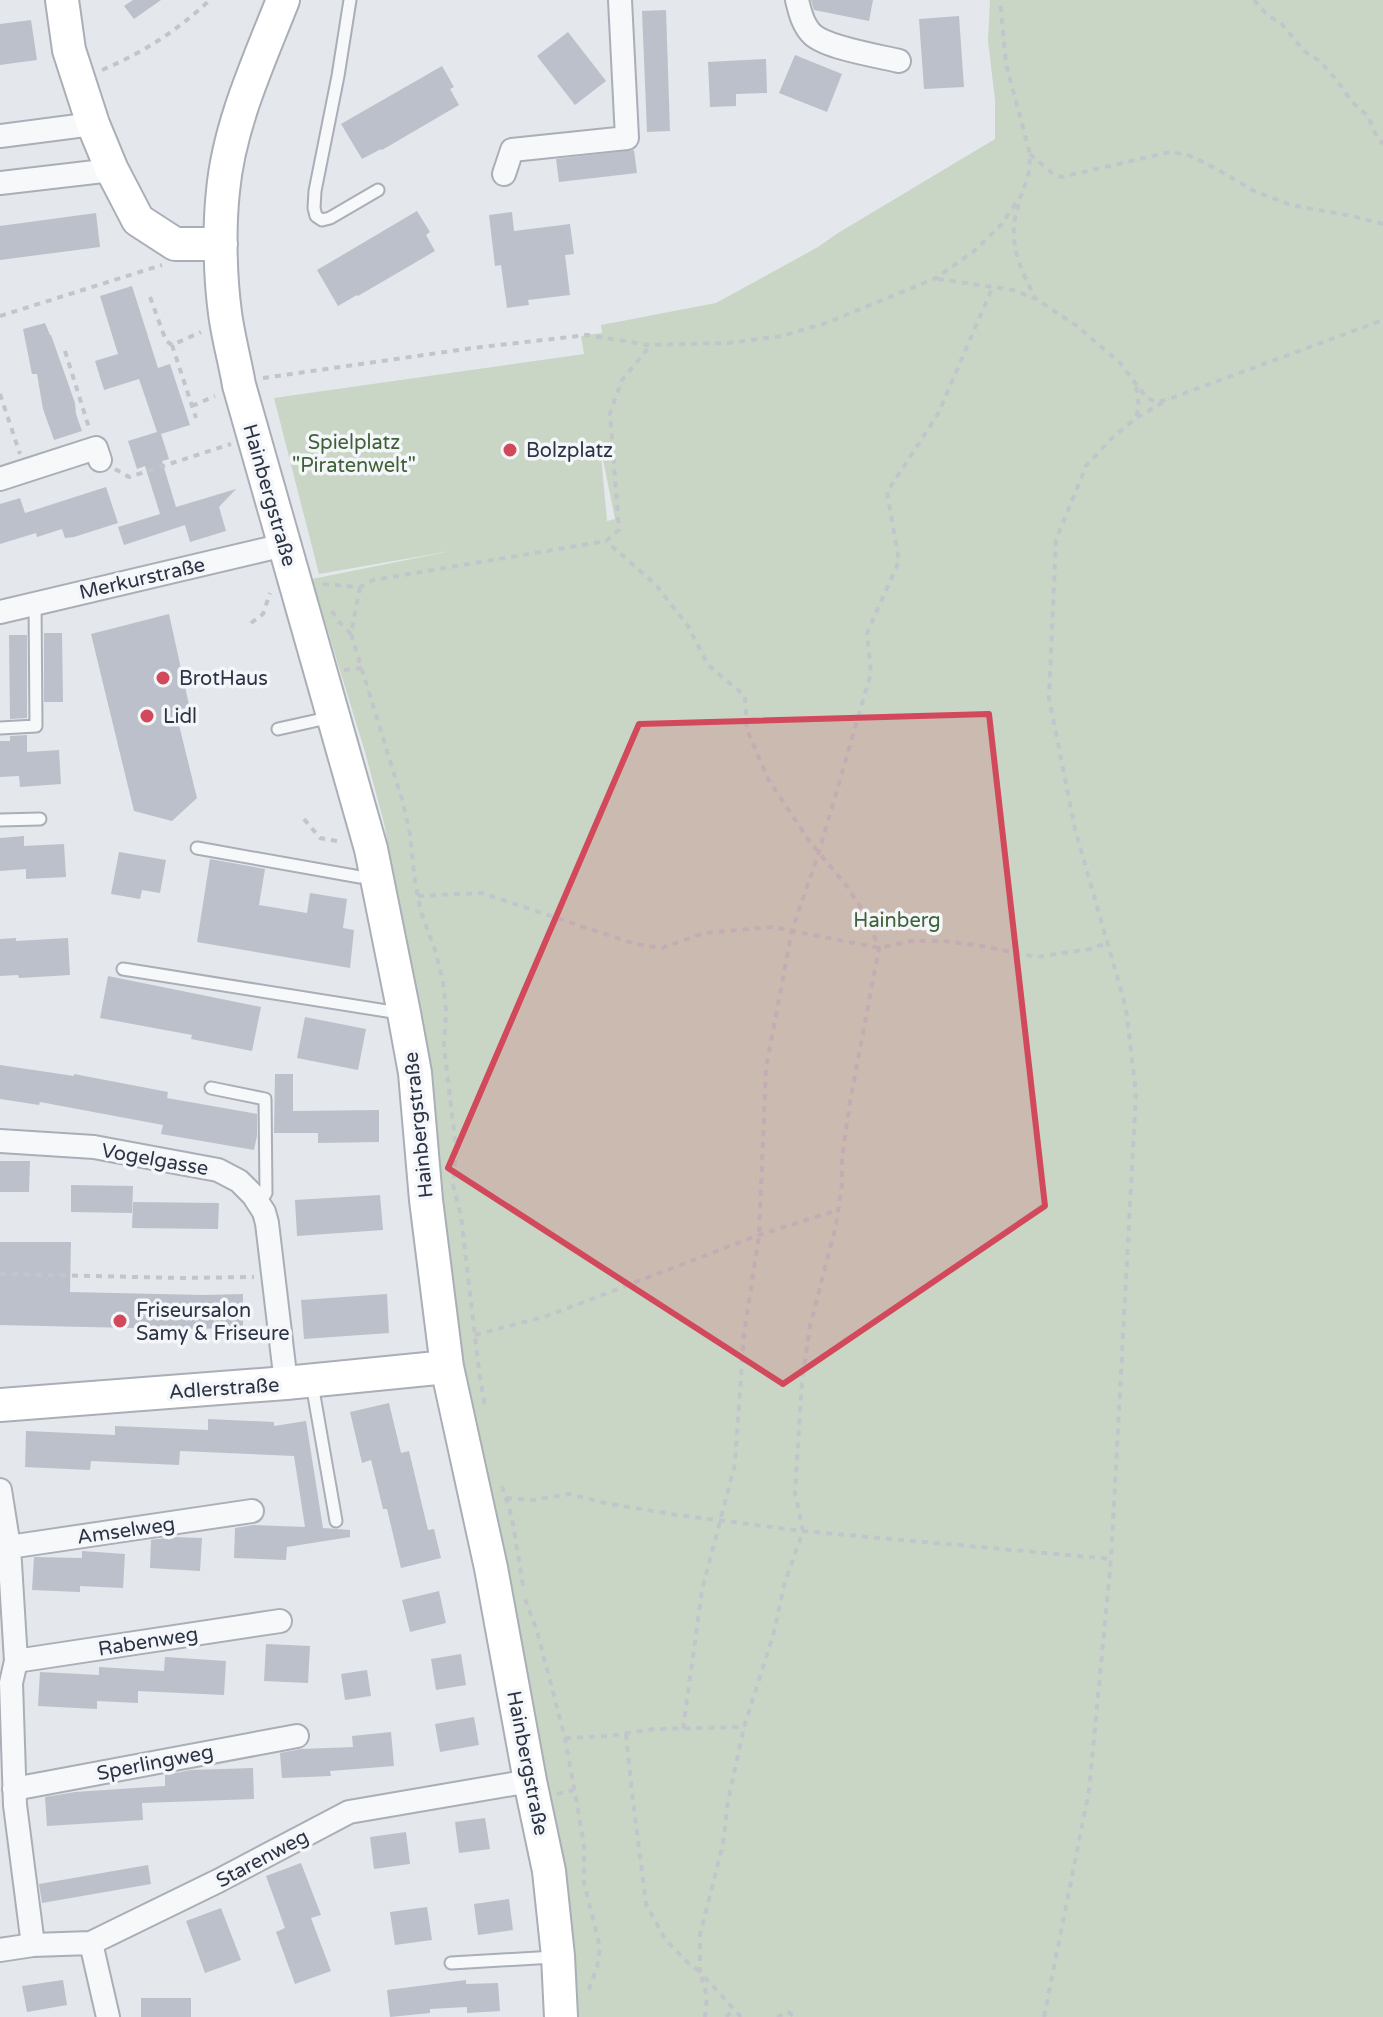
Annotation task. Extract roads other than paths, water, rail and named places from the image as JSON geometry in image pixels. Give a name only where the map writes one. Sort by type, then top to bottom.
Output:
[{"type":"street","points":[[62,0],[69,50],[93,124],[138,220],[175,244],[221,244]]},
{"type":"street","name":"Hainbergstraße","points":[[283,0],[244,100],[231,146],[223,190],[221,244],[225,311],[239,385],[377,876],[415,1073],[426,1200],[447,1367],[491,1568],[549,1871],[558,1956],[573,2009]]},
{"type":"street","points":[[504,174],[512,150],[627,138],[620,0]]},
{"type":"street","points":[[797,0],[802,20],[813,35],[831,44],[899,61]]},
{"type":"street","points":[[0,136],[93,124]]},
{"type":"street","points":[[0,183],[112,170]]},
{"type":"street","points":[[0,479],[98,454]]},
{"type":"street","name":"Merkurstraße","points":[[0,612],[284,545]]},
{"type":"street","name":"Vogelgasse","points":[[0,1141],[94,1147],[218,1170],[239,1181],[259,1203]]},
{"type":"street","points":[[259,1203],[267,1223],[274,1277],[298,1382]]},
{"type":"street","name":"Adlerstraße","points":[[0,1405],[447,1367]]},
{"type":"street","points":[[0,1490],[16,1661],[5,1684],[9,1800],[33,1945]]},
{"type":"street","name":"Amselweg","points":[[4,1547],[252,1511]]},
{"type":"street","name":"Rabenweg","points":[[16,1661],[280,1621]]},
{"type":"street","name":"Sperlingweg","points":[[9,1800],[297,1736]]},
{"type":"street","name":"Starenweg","points":[[0,1950],[33,1945],[91,1943],[349,1812],[530,1781]]},
{"type":"street","points":[[91,1943],[108,2017]]},
{"type":"lane","points":[[350,0],[315,191],[316,216],[322,220],[330,218],[378,190]]},
{"type":"lane","points":[[0,728],[36,726],[35,603]]},
{"type":"lane","points":[[278,729],[333,716]]},
{"type":"lane","points":[[0,820],[40,819]]},
{"type":"lane","points":[[197,848],[360,877],[377,876]]},
{"type":"lane","points":[[123,969],[404,1013]]},
{"type":"lane","points":[[211,1088],[265,1099],[266,1193],[259,1203]]},
{"type":"lane","points":[[298,1382],[336,1521]]},
{"type":"lane","points":[[451,1963],[558,1956]]},
{"type":"place","name":"Bolzplatz","points":[[510,450]]},
{"type":"place","name":"BrotHaus","points":[[163,678]]},
{"type":"place","name":"Lidl","points":[[147,716]]},
{"type":"place","name":"Friseursalon Samy & Friseure","points":[[120,1321]]},
{"type":"park label","name":"Spielplatz \"Piratenwelt\"","points":[[354,454]]},
{"type":"park label","name":"Hainberg","points":[[897,920]]}]
